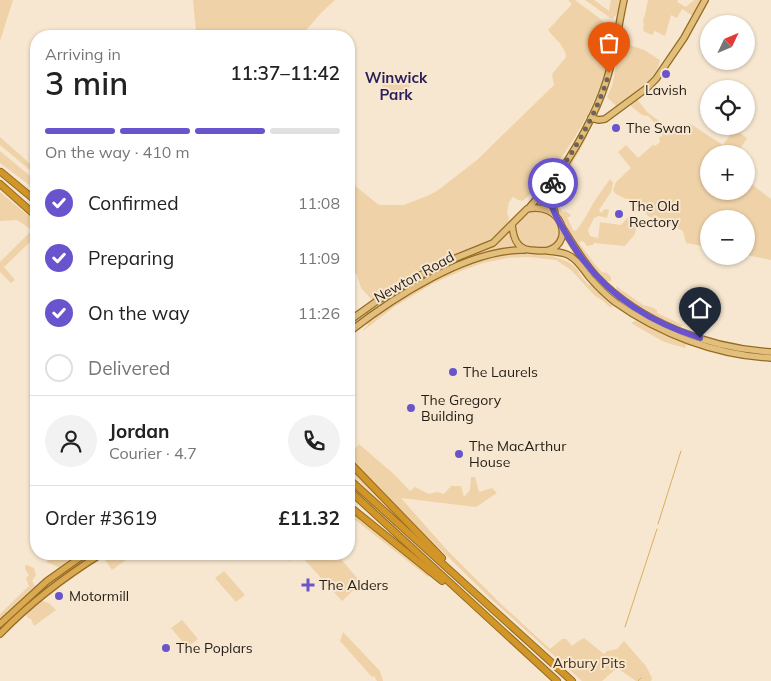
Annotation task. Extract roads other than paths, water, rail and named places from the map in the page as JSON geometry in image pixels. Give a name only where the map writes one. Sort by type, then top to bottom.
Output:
[{"type":"highway","points":[[0,172],[30,194]]},
{"type":"highway","points":[[0,184],[30,207]]},
{"type":"highway","points":[[0,184],[30,211]]},
{"type":"highway","points":[[355,468],[506,622]]},
{"type":"highway","points":[[355,484],[572,681]]},
{"type":"highway","points":[[355,496],[557,681]]},
{"type":"highway","points":[[355,511],[500,630]]},
{"type":"highway","points":[[0,624],[47,581],[77,560]]},
{"type":"highway","points":[[0,634],[22,612],[53,587],[92,560]]},
{"type":"main road","points":[[624,0],[612,64],[591,118],[554,180],[512,224],[515,241],[526,250],[563,253],[572,257],[591,280],[613,300],[632,314],[661,330],[688,341],[720,350],[761,358],[771,358]]},
{"type":"main road","points":[[591,118],[597,120],[605,119],[647,88],[656,79],[684,38],[705,0]]},
{"type":"main road","points":[[554,180],[550,198],[552,207],[561,225],[580,256],[596,276],[624,301],[644,314],[688,335],[735,348],[771,352]]},
{"type":"main road","points":[[529,208],[545,209],[556,215]]},
{"type":"main road","name":"Newton Road","points":[[355,317],[377,301],[446,262],[490,244],[498,239],[512,224]]},
{"type":"main road","points":[[544,251],[552,249],[559,242],[562,233],[561,225]]},
{"type":"main road","name":"Newton Road","points":[[355,327],[405,293],[444,272],[495,252],[526,250]]},
{"type":"waterway","points":[[658,524],[681,451]]},
{"type":"waterway","points":[[625,627],[657,529]]},
{"type":"waterway","points":[[638,681],[641,678]]},
{"type":"place","name":"Lavish","points":[[666,74]]},
{"type":"place","name":"The Swan","points":[[616,128]]},
{"type":"place","name":"The Old Rectory","points":[[619,214]]},
{"type":"place","name":"The Laurels","points":[[453,372]]},
{"type":"place","name":"The Gregory Building","points":[[411,408]]},
{"type":"place","name":"The MacArthur House","points":[[459,454]]},
{"type":"place","name":"The Alders","points":[[308,585]]},
{"type":"place","name":"Motormill","points":[[59,596]]},
{"type":"place","name":"The Poplars","points":[[166,648]]},
{"type":"district","name":"Winwick Park","points":[[396,86]]},
{"type":"park label","name":"Arbury Pits","points":[[589,663]]}]
